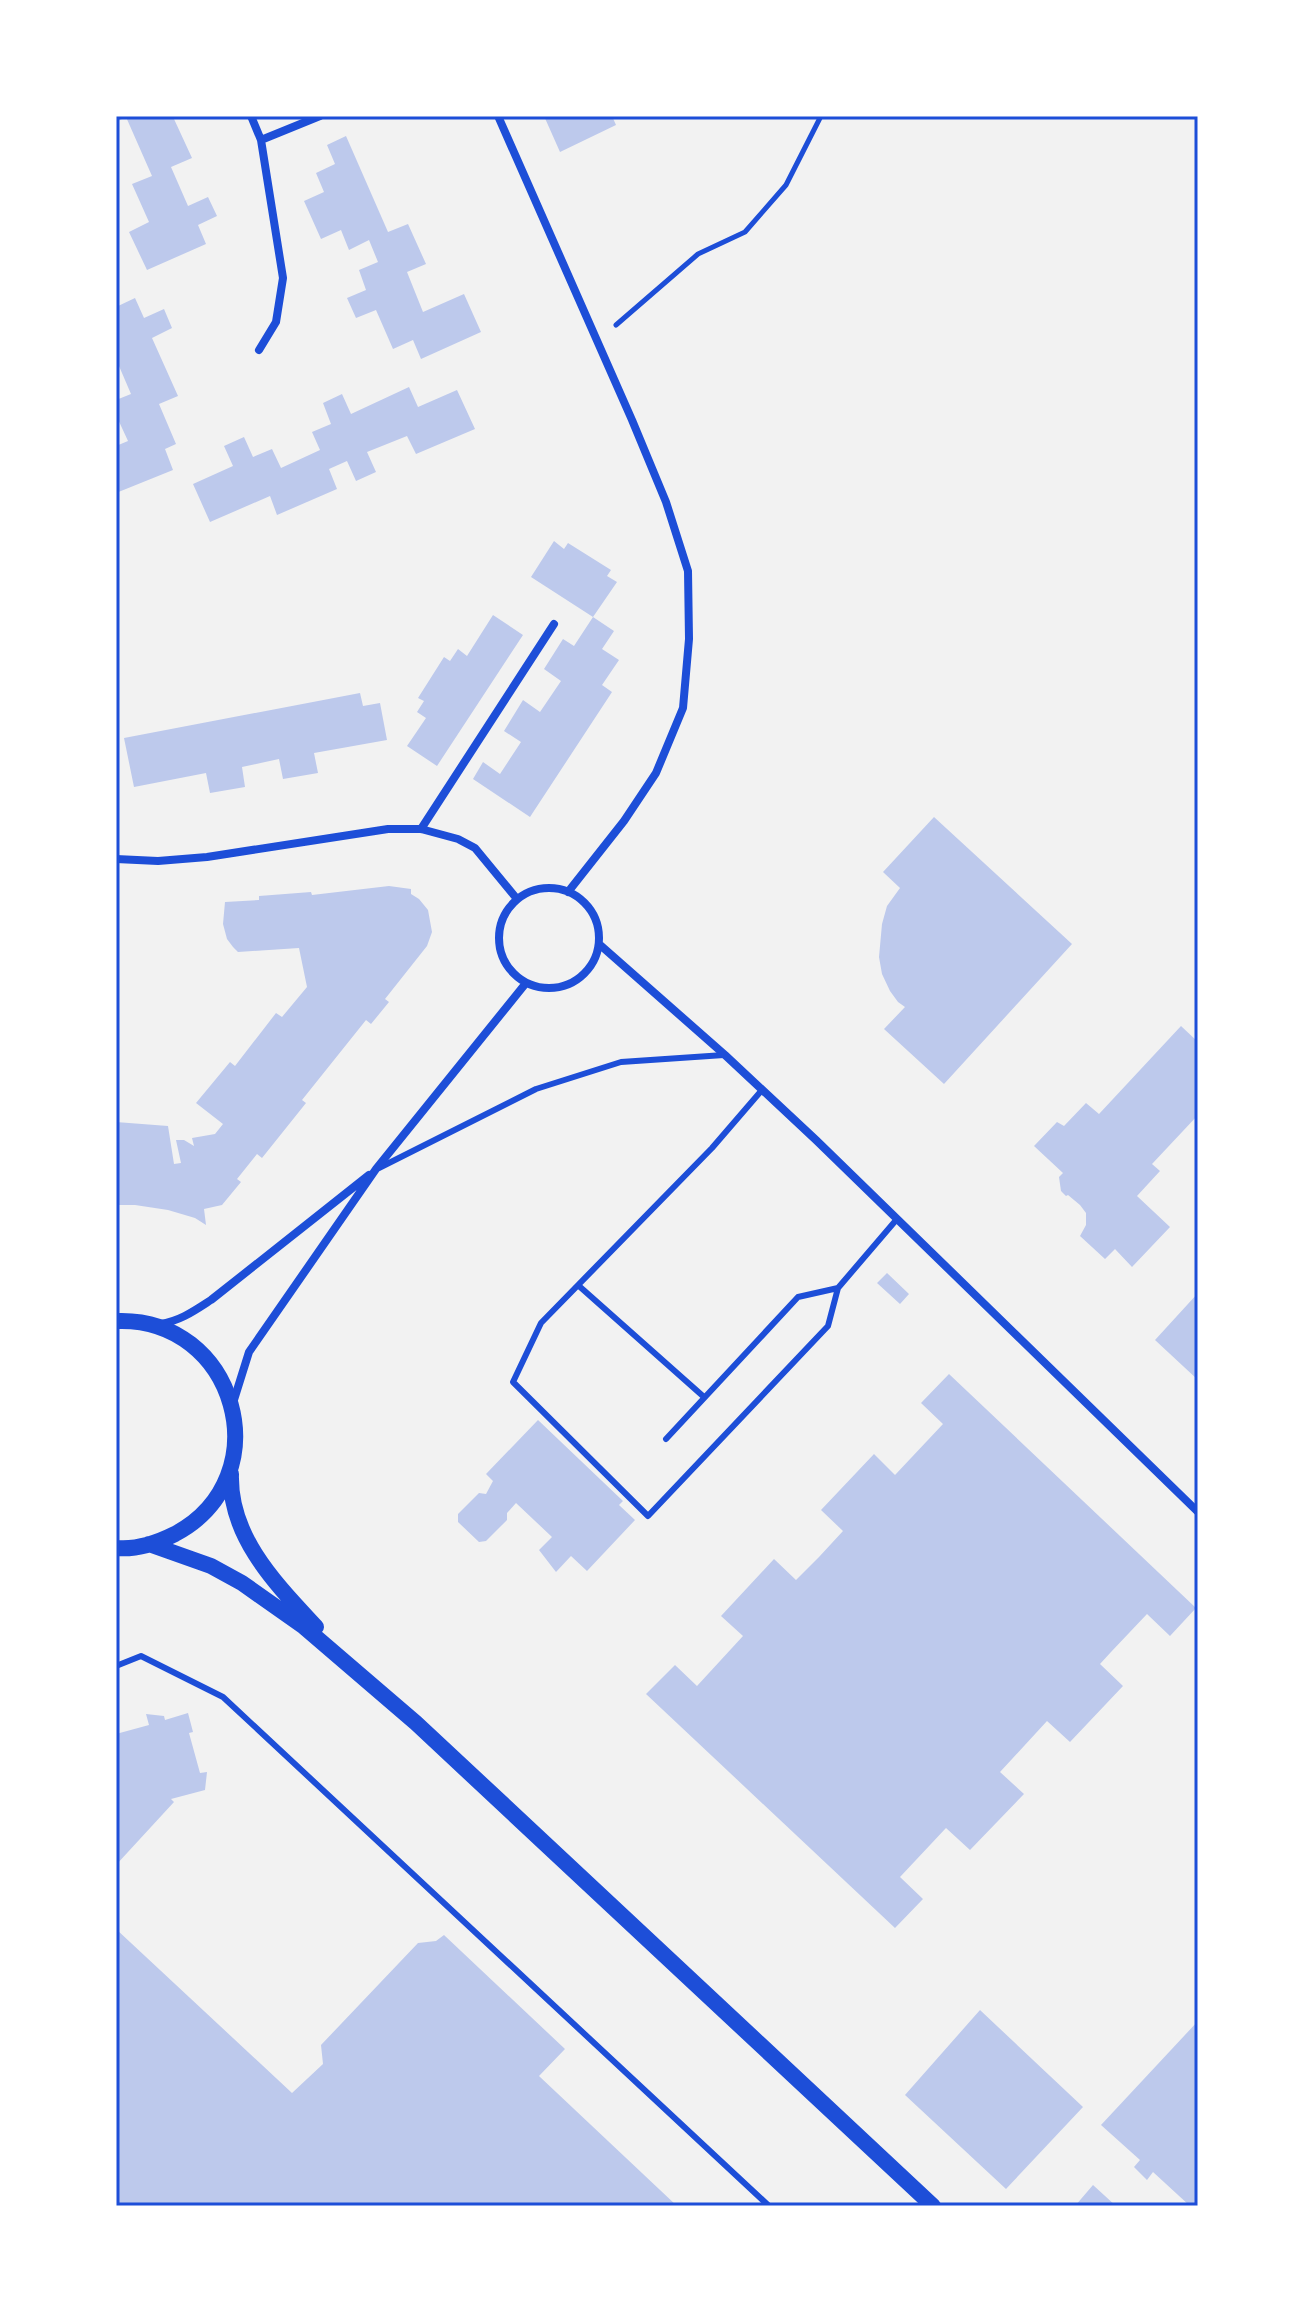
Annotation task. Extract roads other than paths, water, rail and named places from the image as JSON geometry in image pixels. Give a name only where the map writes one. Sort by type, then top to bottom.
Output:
[{"type":"main road","points":[[116,1321],[133,1320],[167,1329],[196,1347],[218,1373],[232,1405],[236,1439],[229,1473],[213,1502],[189,1526],[159,1542],[116,1548]]},
{"type":"main road","points":[[231,1463],[231,1493],[244,1537],[261,1564],[358,1672]]},
{"type":"main road","points":[[149,1544],[211,1566],[242,1583],[303,1626],[358,1672],[933,2206]]},
{"type":"street","points":[[251,116],[261,140],[283,278],[276,322],[259,350]]},
{"type":"street","points":[[261,140],[320,116]]},
{"type":"street","points":[[498,116],[666,502],[688,571],[689,639],[683,708],[656,773],[624,821],[568,892]]},
{"type":"street","points":[[421,829],[554,624]]},
{"type":"street","points":[[116,859],[158,861],[207,857],[388,829],[421,829],[458,839],[475,848],[517,899]]},
{"type":"street","points":[[542,888],[568,892],[582,900],[593,913],[599,944],[594,960],[585,973],[557,988],[526,983],[513,974],[503,960],[498,944],[499,927],[505,911],[517,899],[542,888]]},
{"type":"street","points":[[599,944],[762,1090],[1198,1512]]},
{"type":"street","points":[[232,1405],[249,1352],[376,1169],[526,983]]},
{"type":"street","points":[[153,1325],[173,1322],[211,1300],[376,1169]]},
{"type":"lane","points":[[376,1169],[536,1089],[621,1062],[725,1055]]},
{"type":"lane","points":[[762,1090],[712,1148],[541,1323],[513,1382],[648,1516],[828,1326],[838,1288],[897,1219]]},
{"type":"lane","points":[[579,1286],[704,1397]]},
{"type":"lane","points":[[666,1439],[798,1297],[838,1288]]},
{"type":"lane","points":[[116,1666],[141,1656],[223,1697],[769,2206]]}]
